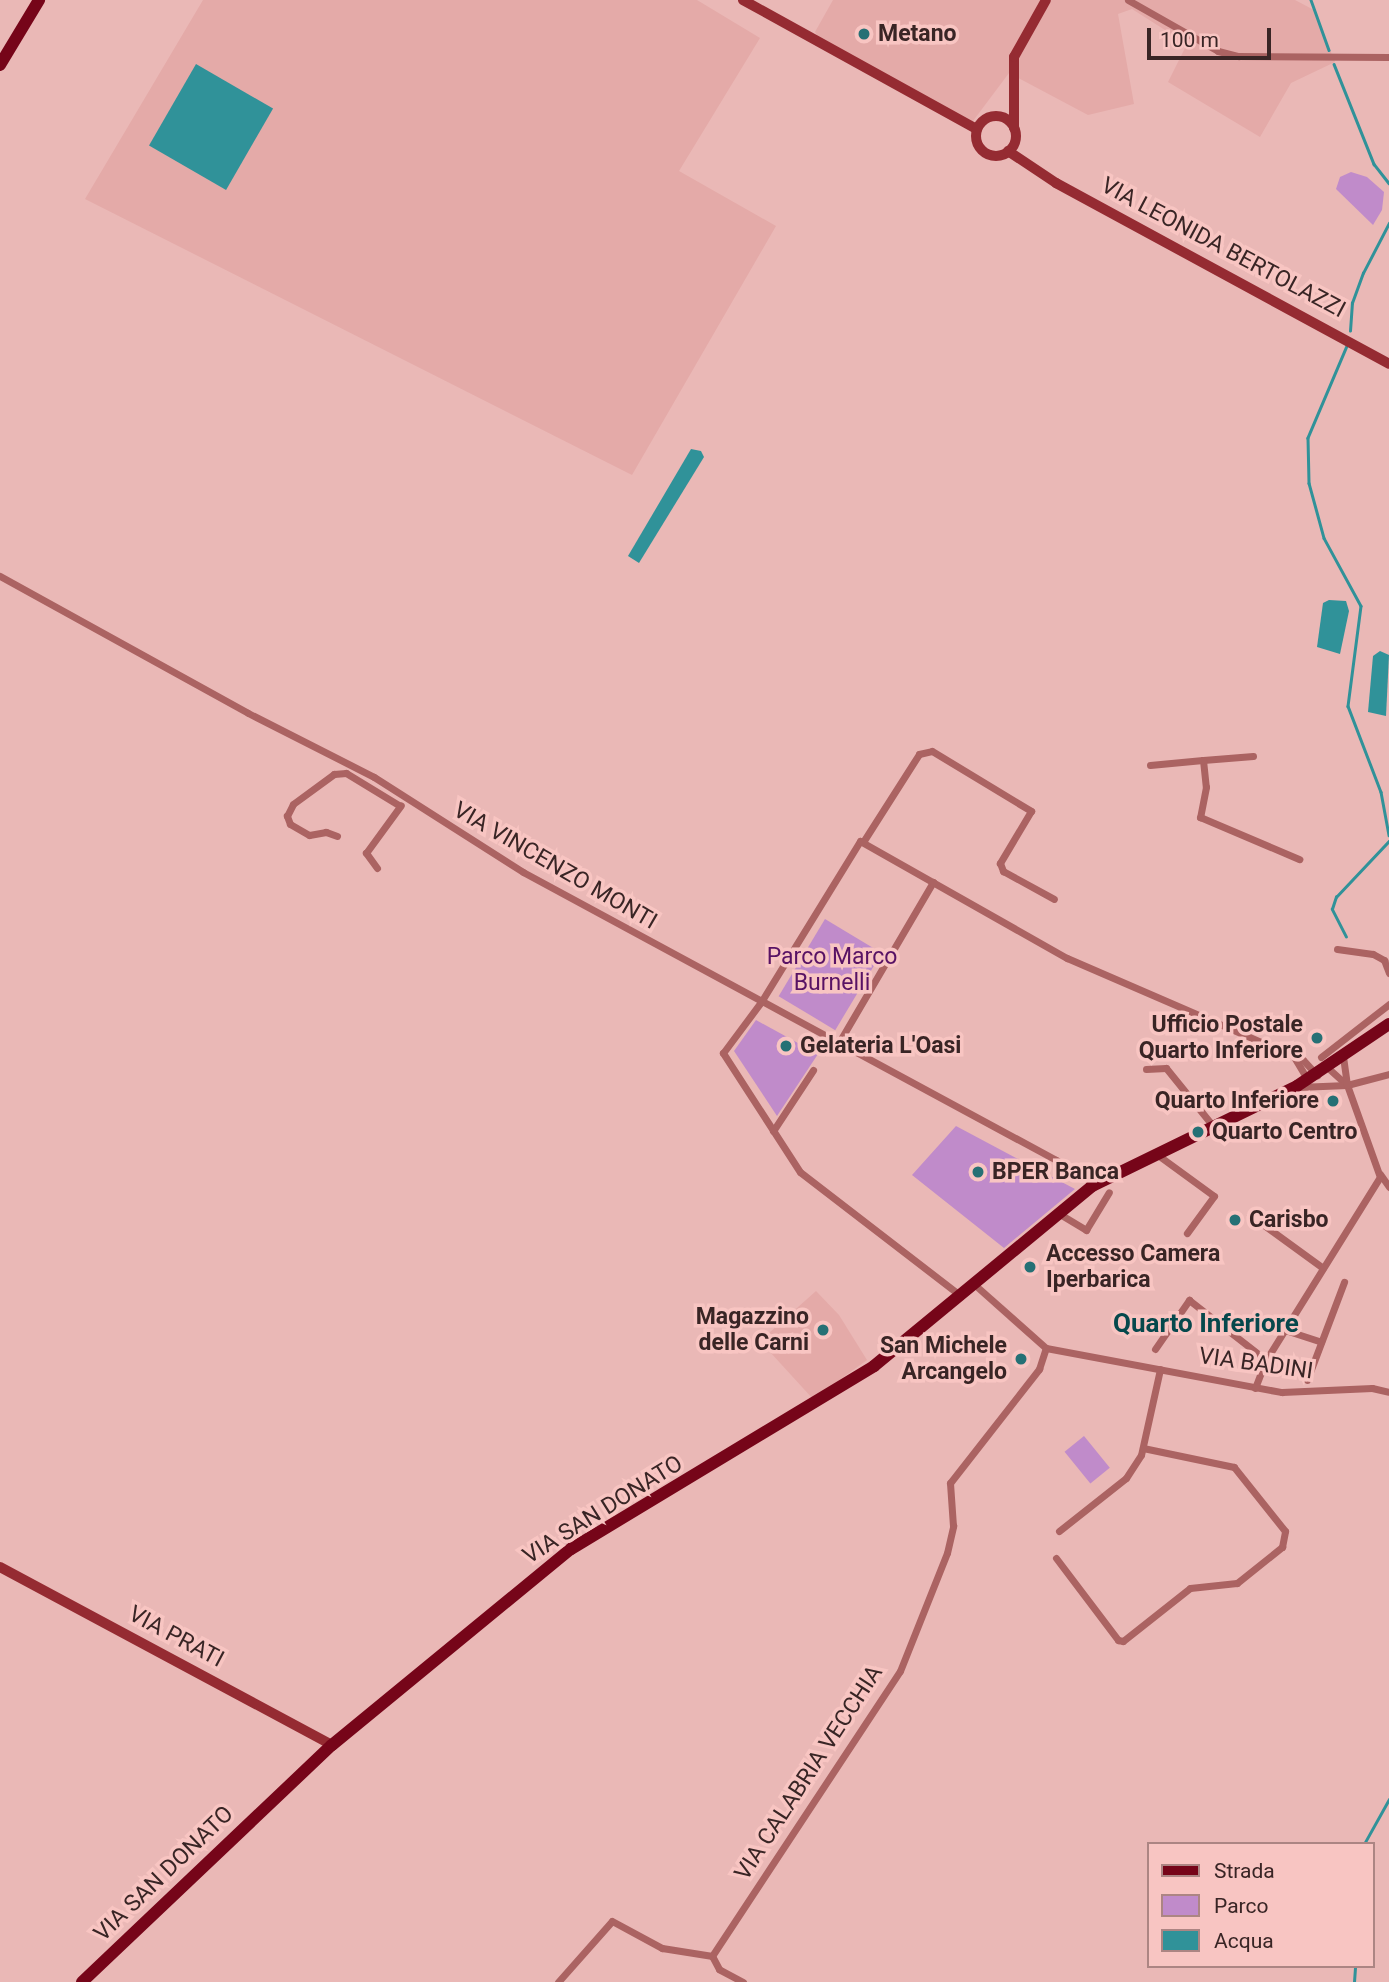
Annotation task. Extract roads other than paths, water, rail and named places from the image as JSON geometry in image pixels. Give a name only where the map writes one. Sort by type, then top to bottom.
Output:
[{"type":"main road","points":[[0,65],[39,0]]},
{"type":"main road","name":"VIA SAN DONATO","points":[[82,1982],[332,1745],[571,1549],[874,1366],[1092,1186],[1314,1073],[1343,1057],[1389,1024]]},
{"type":"street","points":[[743,0],[963,121],[979,126]]},
{"type":"street","points":[[1014,98],[979,126],[976,140],[986,153],[1008,152],[1015,134],[1017,46],[1045,0]]},
{"type":"street","points":[[1128,0],[1217,51],[1238,56],[1389,57]]},
{"type":"street","points":[[994,116],[1008,120],[1015,134]]},
{"type":"street","name":"VIA LEONIDA BERTOLAZZI","points":[[1015,134],[1037,172]]},
{"type":"street","name":"VIA LEONIDA BERTOLAZZI","points":[[1008,152],[1037,172],[1389,364]]},
{"type":"street","name":"VIA VINCENZO MONTI","points":[[0,576],[384,783],[466,840],[1078,1172],[1092,1186]]},
{"type":"street","points":[[961,1296],[800,1172],[723,1053],[761,1002],[860,841],[863,842],[919,754],[932,751],[1031,811],[1000,863],[1003,871],[1054,899]]},
{"type":"street","points":[[1150,765],[1253,756]]},
{"type":"street","points":[[1203,760],[1206,787],[1200,817],[1299,859]]},
{"type":"street","points":[[337,836],[302,832],[290,824],[287,810],[341,772],[400,806]]},
{"type":"street","points":[[378,792],[384,783]]},
{"type":"street","points":[[377,868],[366,853],[407,799]]},
{"type":"street","points":[[863,842],[1067,958],[1294,1058],[1314,1068],[1314,1073]]},
{"type":"street","points":[[838,1044],[933,882]]},
{"type":"street","points":[[1337,949],[1373,954],[1384,960],[1389,973]]},
{"type":"street","points":[[1314,1073],[1389,1004]]},
{"type":"street","points":[[1343,1057],[1347,1085],[1379,1173],[1388,1183]]},
{"type":"street","points":[[1294,1058],[1314,1073],[1347,1085]]},
{"type":"street","points":[[1146,1069],[1166,1068],[1213,1126]]},
{"type":"street","points":[[773,1131],[813,1070]]},
{"type":"street","name":"VIA SAN DONATO","points":[[1314,1073],[1347,1085],[1389,1074]]},
{"type":"street","points":[[1154,1153],[1214,1196],[1187,1233]]},
{"type":"street","points":[[1255,1388],[1266,1360],[1379,1173]]},
{"type":"street","points":[[1057,1213],[1086,1230],[1109,1192]]},
{"type":"street","points":[[1250,1214],[1323,1268]]},
{"type":"street","points":[[1307,1380],[1344,1282]]},
{"type":"street","points":[[975,1285],[1046,1348]]},
{"type":"street","points":[[1155,1349],[1189,1300],[1266,1360]]},
{"type":"street","points":[[1285,1330],[1321,1342]]},
{"type":"street","name":"VIA BADINI","points":[[1046,1348],[1293,1393],[1372,1388],[1389,1392]]},
{"type":"street","name":"VIA CALABRIA VECCHIA","points":[[712,1956],[900,1671],[947,1553],[953,1526],[950,1483],[1038,1369],[1046,1348]]},
{"type":"street","points":[[1059,1531],[1126,1478],[1143,1448],[1160,1369]]},
{"type":"street","points":[[1056,1558],[1118,1640],[1124,1640],[1191,1588],[1237,1583],[1282,1548],[1285,1531],[1234,1467],[1143,1448]]},
{"type":"street","name":"VIA PRATI","points":[[0,1567],[332,1745]]},
{"type":"street","points":[[558,1982],[605,1924],[612,1921],[662,1948],[712,1956],[719,1969],[743,1982]]},
{"type":"water","points":[[196,64],[273,108],[226,190],[149,145]]},
{"type":"water","points":[[691,449],[701,451],[704,457],[639,563],[628,556]]},
{"type":"water","points":[[1329,600],[1346,601],[1349,611],[1340,654],[1317,647],[1323,603]]},
{"type":"water","points":[[1380,651],[1389,655],[1386,716],[1368,712],[1373,656]]},
{"type":"waterway","points":[[1311,0],[1329,50]]},
{"type":"waterway","points":[[1334,64],[1374,164],[1389,183]]},
{"type":"waterway","points":[[1350,331],[1352,303],[1363,273],[1389,223]]},
{"type":"waterway","points":[[1347,346],[1308,438],[1309,483],[1324,538],[1361,606],[1348,706],[1381,792],[1389,835]]},
{"type":"waterway","points":[[1346,937],[1332,909],[1336,897],[1389,841]]},
{"type":"waterway","points":[[1365,1842],[1389,1799]]},
{"type":"waterway","points":[[1354,1982],[1355,1968]]},
{"type":"place","name":"Metano","points":[[864,34]]},
{"type":"place","name":"Ufficio Postale Quarto Inferiore","points":[[1317,1038]]},
{"type":"place","name":"Gelateria L'Oasi","points":[[786,1046]]},
{"type":"place","name":"Quarto Inferiore","points":[[1333,1101]]},
{"type":"place","name":"Quarto Centro","points":[[1198,1132]]},
{"type":"place","name":"BPER Banca","points":[[978,1172]]},
{"type":"place","name":"Carisbo","points":[[1235,1220]]},
{"type":"place","name":"Accesso Camera Iperbarica","points":[[1030,1267]]},
{"type":"place","name":"Magazzino delle Carni","points":[[823,1330]]},
{"type":"place","name":"San Michele Arcangelo","points":[[1021,1359]]},
{"type":"district","name":"Quarto Inferiore","points":[[1206,1324]]},
{"type":"park label","name":"Parco Marco Burnelli","points":[[832,970]]}]
